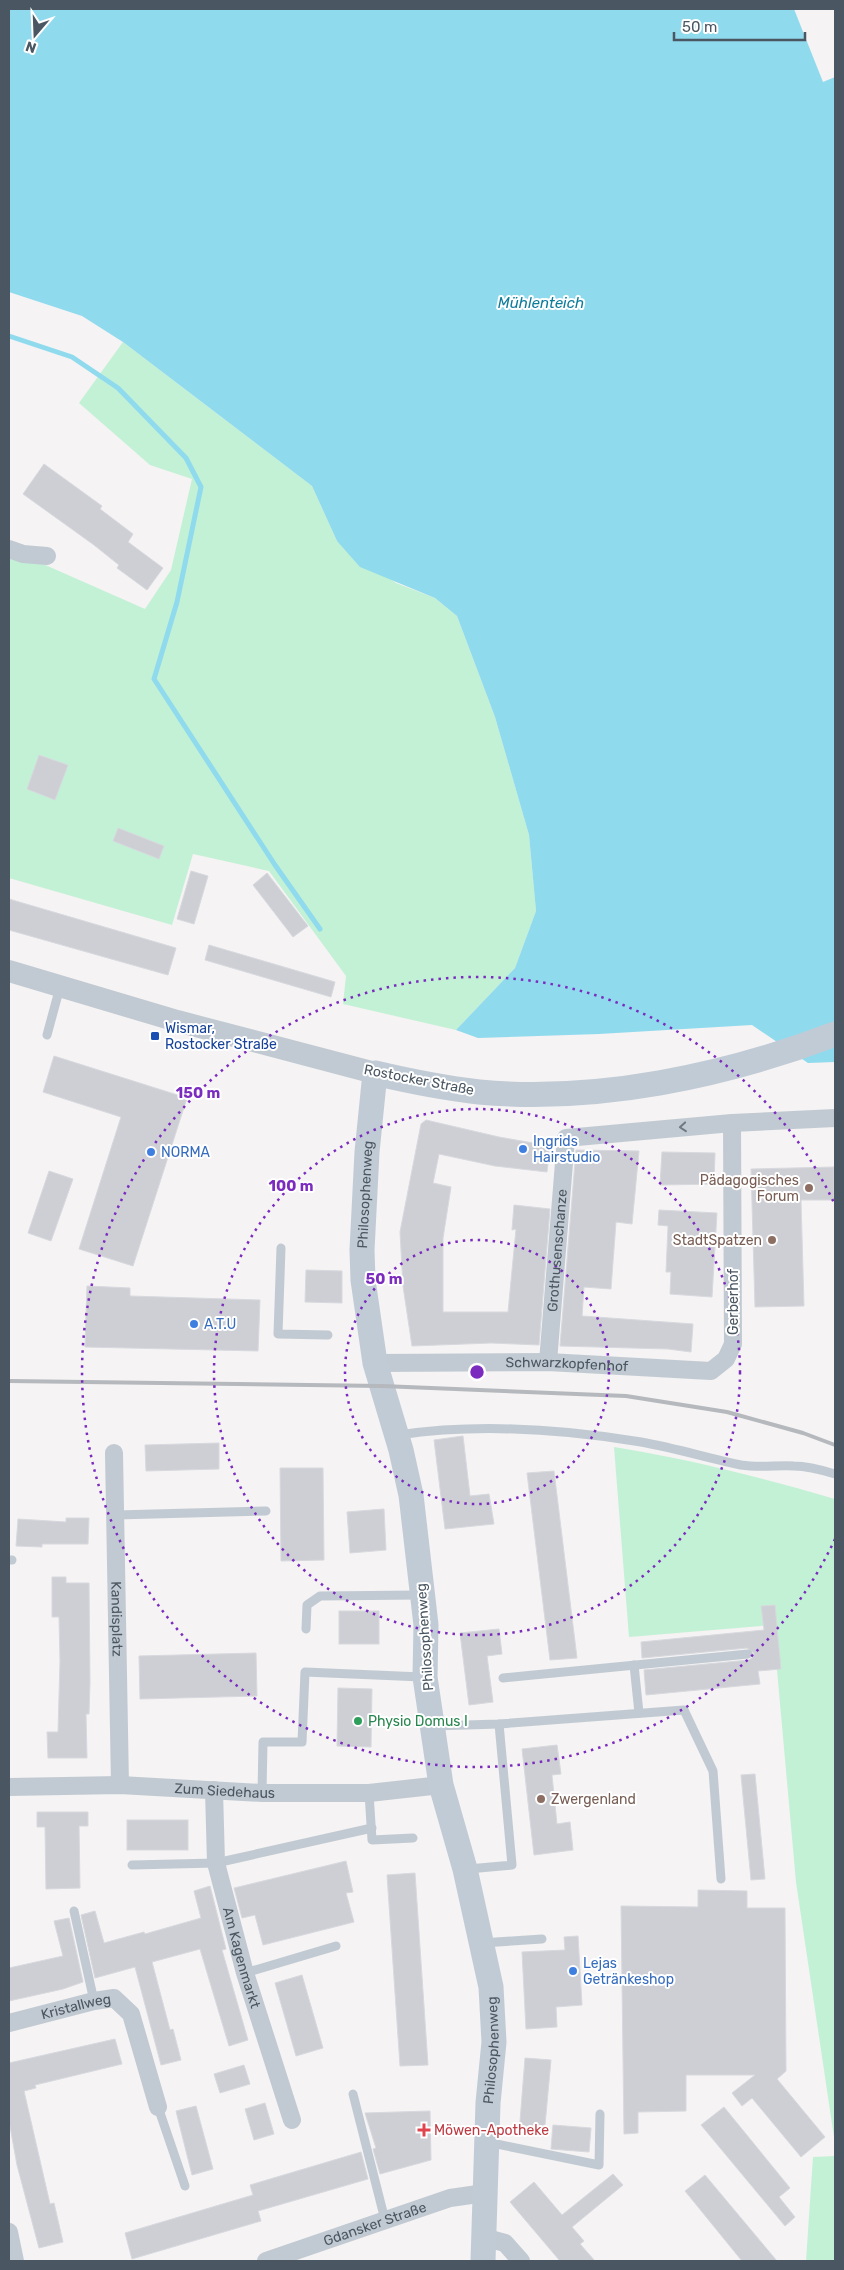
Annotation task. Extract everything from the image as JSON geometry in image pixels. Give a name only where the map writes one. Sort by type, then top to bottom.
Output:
[{"type":"main road","name":"Rostocker Straße","points":[[375,1073],[453,1088],[528,1094],[588,1091],[701,1075],[756,1061],[835,1034]]},
{"type":"main road","name":"Philosophenweg","points":[[375,1073],[367,1152],[362,1250],[363,1280],[375,1363],[412,1495],[426,1625],[425,1677],[441,1785],[465,1869],[491,1987],[494,2042],[487,2142],[483,2249]]},
{"type":"street","points":[[9,549],[23,554],[47,556]]},
{"type":"street","name":"Rostocker Straße","points":[[9,971],[177,1021],[375,1073]]},
{"type":"street","points":[[732,1123],[835,1118]]},
{"type":"street","name":"Grothusenschanze","points":[[548,1362],[566,1138],[732,1123]]},
{"type":"street","name":"Gerberhof","points":[[726,1359],[733,1344],[734,1313],[732,1123]]},
{"type":"street","name":"Schwarzkopfenhof","points":[[375,1363],[548,1362],[711,1371],[726,1359]]},
{"type":"street","name":"Kandisplatz","points":[[114,1453],[120,1785]]},
{"type":"street","name":"Zum Siedehaus","points":[[9,1787],[120,1785],[262,1793],[369,1793],[441,1785]]},
{"type":"street","name":"Am Kagenmarkt","points":[[214,1790],[216,1863],[245,1973],[292,2120]]},
{"type":"street","name":"Kristallweg","points":[[9,2023],[94,2001],[114,1998],[131,2014],[158,2106]]},
{"type":"street","name":"Gdansker Straße","points":[[266,2261],[450,2198],[485,2193]]},
{"type":"street","points":[[9,2232],[15,2261]]},
{"type":"street","points":[[483,2249],[498,2239],[505,2243],[521,2261]]},
{"type":"lane","points":[[47,1035],[60,986]]},
{"type":"lane","points":[[281,1248],[278,1334],[328,1335]]},
{"type":"lane","points":[[396,1436],[427,1431],[486,1428],[524,1430],[640,1442],[693,1452],[743,1465],[794,1466],[835,1474]]},
{"type":"lane","points":[[116,1515],[266,1511]]},
{"type":"lane","points":[[306,1629],[307,1605],[320,1596],[423,1595]]},
{"type":"lane","points":[[503,1678],[748,1654]]},
{"type":"lane","points":[[634,1665],[639,1713]]},
{"type":"lane","points":[[262,1793],[262,1742],[302,1742],[305,1672],[425,1677]]},
{"type":"lane","points":[[433,1726],[499,1724],[684,1710],[713,1771],[721,1879]]},
{"type":"lane","points":[[465,1869],[512,1865],[499,1724]]},
{"type":"lane","points":[[369,1793],[372,1840],[413,1838]]},
{"type":"lane","points":[[132,1865],[216,1863],[372,1828]]},
{"type":"lane","points":[[74,1911],[94,2001]]},
{"type":"lane","points":[[481,1943],[542,1939]]},
{"type":"lane","points":[[245,1973],[336,1946]]},
{"type":"lane","points":[[353,2094],[385,2220]]},
{"type":"lane","points":[[158,2106],[185,2186]]},
{"type":"lane","points":[[487,2142],[598,2165],[600,2114]]},
{"type":"green space","points":[[123,342],[312,486],[337,541],[396,583],[435,598],[457,616],[495,717],[529,835],[536,911],[515,968],[456,1030],[343,1004],[346,976],[269,871],[193,854],[172,925],[9,878],[9,549],[145,609],[171,570],[192,479],[150,465],[79,403]]},
{"type":"green space","points":[[614,1447],[726,1470],[835,1499],[835,2144],[796,1882],[773,1625],[629,1637]]},
{"type":"green space","points":[[835,2156],[835,2261],[806,2261],[813,2157]]},
{"type":"water","name":"Mühlenteich","points":[[9,9],[794,9],[823,82],[835,77],[835,1062],[808,1063],[752,1025],[599,1034],[478,1038],[456,1030],[515,968],[536,911],[529,835],[495,717],[457,616],[435,598],[360,567],[337,541],[312,486],[123,342],[82,316],[9,292]]},
{"type":"building","points":[[44,464],[102,506],[100,509],[133,534],[128,542],[163,568],[147,590],[117,568],[119,565],[94,545],[23,494]]},
{"type":"building","points":[[39,755],[68,765],[55,800],[27,789]]},
{"type":"building","points":[[118,828],[164,846],[159,859],[113,841]]},
{"type":"building","points":[[191,871],[208,876],[194,924],[177,919]]},
{"type":"building","points":[[267,873],[308,926],[293,937],[253,885]]},
{"type":"building","points":[[9,899],[176,948],[168,975],[9,930]]},
{"type":"building","points":[[209,945],[335,982],[331,997],[205,960]]},
{"type":"building","points":[[54,1056],[187,1098],[133,1266],[79,1249],[121,1117],[43,1092]]},
{"type":"building","points":[[426,1120],[499,1137],[550,1146],[547,1172],[495,1166],[439,1154],[433,1183],[451,1187],[443,1238],[443,1312],[508,1312],[516,1229],[512,1230],[514,1205],[550,1209],[539,1345],[491,1343],[412,1346],[403,1286],[400,1232],[421,1124]]},
{"type":"building","points":[[576,1150],[639,1151],[632,1224],[616,1222],[611,1289],[584,1287],[582,1316],[693,1324],[691,1352],[668,1349],[560,1346]]},
{"type":"building","points":[[662,1152],[715,1153],[714,1184],[660,1185]]},
{"type":"building","points":[[834,1167],[834,1200],[801,1200],[804,1306],[755,1307],[751,1169]]},
{"type":"building","points":[[49,1171],[73,1179],[51,1241],[28,1233]]},
{"type":"building","points":[[659,1210],[717,1213],[712,1297],[670,1294],[671,1272],[666,1272],[668,1226],[658,1225]]},
{"type":"building","points":[[306,1270],[342,1271],[342,1303],[305,1302]]},
{"type":"building","name":"A.T.U","points":[[87,1286],[130,1288],[130,1296],[260,1300],[258,1351],[85,1347]]},
{"type":"building","points":[[463,1436],[470,1496],[489,1494],[494,1524],[445,1529],[434,1440]]},
{"type":"building","points":[[219,1443],[219,1469],[146,1471],[145,1445]]},
{"type":"building","points":[[280,1468],[323,1468],[324,1560],[281,1561]]},
{"type":"building","points":[[554,1471],[577,1658],[550,1660],[527,1473]]},
{"type":"building","points":[[384,1509],[386,1550],[350,1553],[347,1512]]},
{"type":"building","points":[[66,1518],[89,1518],[88,1544],[42,1544],[42,1547],[16,1546],[18,1519],[66,1522]]},
{"type":"building","points":[[52,1577],[66,1577],[66,1583],[89,1583],[90,1683],[89,1714],[86,1714],[87,1758],[48,1758],[47,1732],[58,1732],[60,1661],[59,1617],[52,1617]]},
{"type":"building","points":[[775,1605],[781,1669],[758,1671],[760,1684],[646,1695],[644,1670],[749,1660],[753,1657],[754,1653],[747,1648],[642,1658],[641,1642],[764,1630],[761,1606]]},
{"type":"building","points":[[339,1611],[379,1611],[379,1644],[339,1644]]},
{"type":"building","points":[[499,1629],[502,1654],[487,1656],[493,1702],[469,1705],[460,1633]]},
{"type":"building","points":[[256,1653],[257,1696],[140,1699],[139,1656]]},
{"type":"building","points":[[338,1688],[372,1689],[371,1747],[337,1746]]},
{"type":"building","name":"Zwergenland","points":[[557,1745],[561,1774],[552,1775],[557,1824],[570,1822],[573,1850],[534,1855],[522,1749]]},
{"type":"building","points":[[755,1774],[765,1879],[751,1880],[741,1775]]},
{"type":"building","points":[[37,1812],[88,1812],[88,1826],[79,1826],[80,1888],[46,1889],[45,1827],[37,1827]]},
{"type":"building","points":[[127,1820],[188,1820],[188,1850],[127,1850]]},
{"type":"building","points":[[346,1861],[353,1892],[346,1893],[354,1922],[263,1945],[255,1915],[242,1918],[234,1888]]},
{"type":"building","points":[[415,1873],[428,2065],[400,2066],[387,1875]]},
{"type":"building","points":[[210,1886],[226,1949],[222,1950],[248,2040],[229,2046],[200,1949],[152,1962],[170,2030],[173,2029],[181,2060],[161,2065],[135,1967],[95,1978],[81,1915],[95,1911],[104,1943],[144,1932],[145,1934],[201,1918],[194,1891]]},
{"type":"building","points":[[698,1890],[747,1891],[747,1908],[785,1908],[786,2071],[777,2079],[825,2137],[801,2157],[752,2098],[742,2106],[732,2093],[755,2075],[686,2075],[686,2111],[638,2112],[638,2133],[624,2134],[621,1906],[698,1907]]},
{"type":"building","points":[[69,1918],[83,1982],[63,1989],[9,2001],[9,1968],[63,1956],[54,1921]]},
{"type":"building","points":[[578,1936],[582,2005],[556,2007],[557,2027],[526,2029],[522,1952],[565,1950],[564,1937]]},
{"type":"building","points":[[302,1975],[323,2048],[296,2056],[275,1983]]},
{"type":"building","points":[[115,2039],[122,2064],[35,2085],[36,2088],[24,2091],[50,2204],[54,2203],[63,2242],[39,2248],[17,2165],[9,2121],[9,2063]]},
{"type":"building","points":[[525,2058],[551,2060],[544,2136],[519,2134]]},
{"type":"building","points":[[244,2065],[250,2084],[220,2093],[214,2074]]},
{"type":"building","points":[[265,2103],[274,2134],[254,2140],[245,2109]]},
{"type":"building","points":[[196,2106],[213,2169],[192,2175],[176,2111]]},
{"type":"building","points":[[724,2107],[790,2188],[779,2197],[795,2217],[785,2226],[701,2125]]},
{"type":"building","points":[[430,2111],[431,2160],[380,2174],[373,2149],[376,2148],[365,2113]]},
{"type":"building","points":[[553,2125],[591,2128],[589,2152],[551,2149]]},
{"type":"building","points":[[361,2152],[368,2179],[258,2211],[261,2221],[132,2259],[125,2233],[253,2195],[250,2185]]},
{"type":"building","points":[[613,2174],[623,2185],[572,2227],[584,2241],[580,2244],[595,2261],[560,2261],[510,2202],[534,2182],[562,2215]]},
{"type":"building","points":[[705,2175],[777,2261],[742,2261],[685,2191]]},
{"type":"waterway","points":[[9,336],[72,357],[118,388],[186,458],[201,487],[177,602],[154,679],[275,865],[320,929]]},
{"type":"railway","points":[[9,1381],[382,1386],[626,1396],[727,1412],[803,1433],[835,1445]]},
{"type":"place","name":"Wismar, Rostocker Straße","points":[[155,1036]]},
{"type":"place","name":"Ingrids Hairstudio","points":[[523,1149]]},
{"type":"place","name":"NORMA","points":[[151,1152]]},
{"type":"place","name":"Pädagogisches Forum","points":[[809,1188]]},
{"type":"place","name":"StadtSpatzen","points":[[772,1240]]},
{"type":"place","name":"A.T.U","points":[[194,1324]]},
{"type":"place","name":"Physio Domus I","points":[[358,1721]]},
{"type":"place","name":"Zwergenland","points":[[541,1799]]},
{"type":"place","name":"Lejas Getränkeshop","points":[[573,1971]]},
{"type":"place","name":"Möwen-Apotheke","points":[[424,2130]]}]
